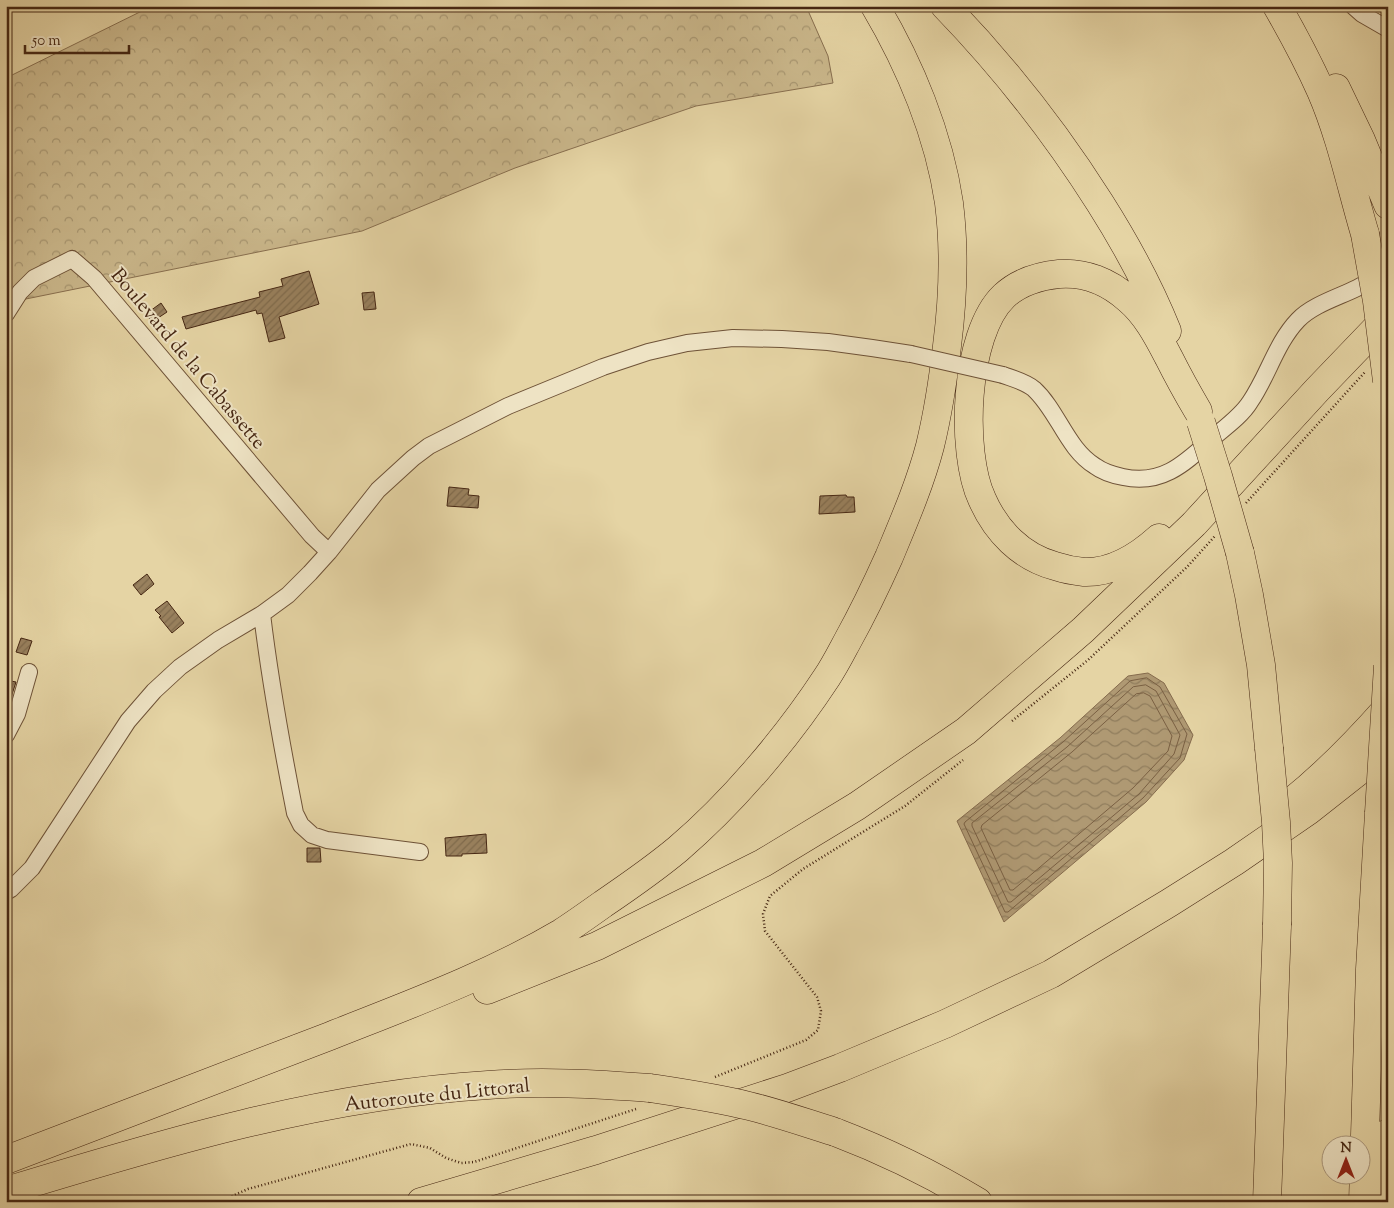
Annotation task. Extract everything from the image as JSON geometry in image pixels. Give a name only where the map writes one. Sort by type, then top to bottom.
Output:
[{"type":"highway","points":[[6,1160],[452,987],[514,959],[564,931],[629,886],[677,849],[709,821],[742,787],[787,733],[828,676],[870,600],[907,514],[929,450],[944,378],[953,283],[949,205],[941,164],[922,103],[894,37],[875,6]]},
{"type":"highway","points":[[945,6],[979,42],[1026,98],[1080,172],[1118,233],[1156,304],[1199,417],[1240,552],[1261,665],[1276,822],[1278,863],[1267,1202]]},
{"type":"highway","points":[[1277,6],[1322,92],[1339,141],[1365,234],[1378,301],[1381,381]]},
{"type":"highway","points":[[1291,6],[1315,48],[1357,132],[1388,205]]},
{"type":"highway","points":[[1199,417],[1155,333],[1145,317],[1129,299],[1106,284],[1086,276],[1067,274],[1043,276],[1022,284],[1004,296],[990,315],[980,339],[970,385],[970,446],[974,476],[982,500],[999,528],[1016,547],[1030,557],[1057,567],[1086,572],[1116,566],[1130,559],[1154,542],[1317,390]]},
{"type":"highway","points":[[180,1094],[482,992],[597,946],[763,863],[857,806],[966,731],[1082,630],[1194,524],[1388,316]]},
{"type":"highway","points":[[1363,1202],[1370,968],[1388,666]]},
{"type":"highway","points":[[596,1150],[892,1034],[969,1001],[1088,939],[1160,897],[1257,829],[1309,788],[1366,732],[1388,707]]},
{"type":"highway","points":[[421,1202],[596,1150],[787,1088],[945,1024],[1051,974],[1169,904],[1308,811],[1388,748]]},
{"type":"highway","name":"Autoroute du Littoral","points":[[6,1191],[164,1144],[248,1122],[338,1103],[422,1091],[488,1085],[547,1083],[593,1084],[645,1098],[695,1095],[748,1106],[835,1132],[871,1146],[922,1170],[978,1202]]},
{"type":"highway","points":[[1380,1202],[1388,1133]]},
{"type":"street","points":[[1353,6],[1362,14],[1388,29]]},
{"type":"street","name":"Boulevard de la Cabassette","points":[[6,314],[20,292],[34,278],[72,260],[94,278],[312,536],[329,552]]},
{"type":"street","points":[[6,892],[32,868],[128,721],[154,691],[180,667],[288,595],[329,552],[378,490],[412,458],[429,446],[508,406],[603,367],[648,352],[687,343],[733,338],[782,338],[828,342],[911,354],[1021,382],[1034,389],[1044,400],[1066,435],[1085,459],[1106,472],[1134,480],[1148,479],[1166,475],[1186,462],[1236,418],[1249,404],[1284,339],[1299,319],[1322,304],[1365,284],[1388,265]]},
{"type":"street","points":[[262,614],[278,727],[295,813],[301,825],[312,835],[328,840],[420,852]]},
{"type":"street","points":[[6,734],[17,714],[29,672]]},
{"type":"path","points":[[1240,509],[1381,381]]},
{"type":"path","points":[[1012,721],[1088,660],[1187,567],[1220,530]]},
{"type":"path","points":[[714,1077],[806,1040],[818,1030],[821,1011],[817,997],[765,931],[763,914],[770,896],[803,869],[905,806],[966,757]]},
{"type":"path","points":[[218,1202],[248,1189],[411,1144],[430,1148],[446,1158],[461,1163],[474,1162],[645,1098]]},
{"type":"green space","points":[[152,6],[806,6],[828,56],[833,83],[696,106],[515,168],[362,231],[6,303],[6,78]]},
{"type":"water","points":[[1148,673],[1164,683],[1193,735],[1184,760],[1146,802],[1004,922],[957,821],[1060,738],[1128,676]]},
{"type":"building","points":[[309,271],[319,304],[279,317],[285,338],[269,342],[262,313],[257,314],[256,310],[186,329],[182,317],[260,297],[259,292],[283,286],[281,279]]},
{"type":"building","points":[[374,292],[376,309],[364,310],[362,293]]},
{"type":"building","points":[[161,303],[167,312],[152,322],[146,314]]},
{"type":"building","points":[[449,487],[469,489],[468,495],[479,496],[478,508],[447,506]]},
{"type":"building","points":[[846,495],[847,497],[854,497],[855,512],[819,514],[820,496]]},
{"type":"building","points":[[147,574],[154,584],[141,595],[133,585]]},
{"type":"building","points":[[167,601],[184,623],[172,633],[155,610]]},
{"type":"building","points":[[21,638],[32,641],[27,655],[16,652]]},
{"type":"building","points":[[6,680],[16,682],[6,713]]},
{"type":"building","points":[[486,834],[487,853],[446,856],[445,838]]},
{"type":"building","points":[[307,848],[320,848],[321,862],[307,862]]}]
